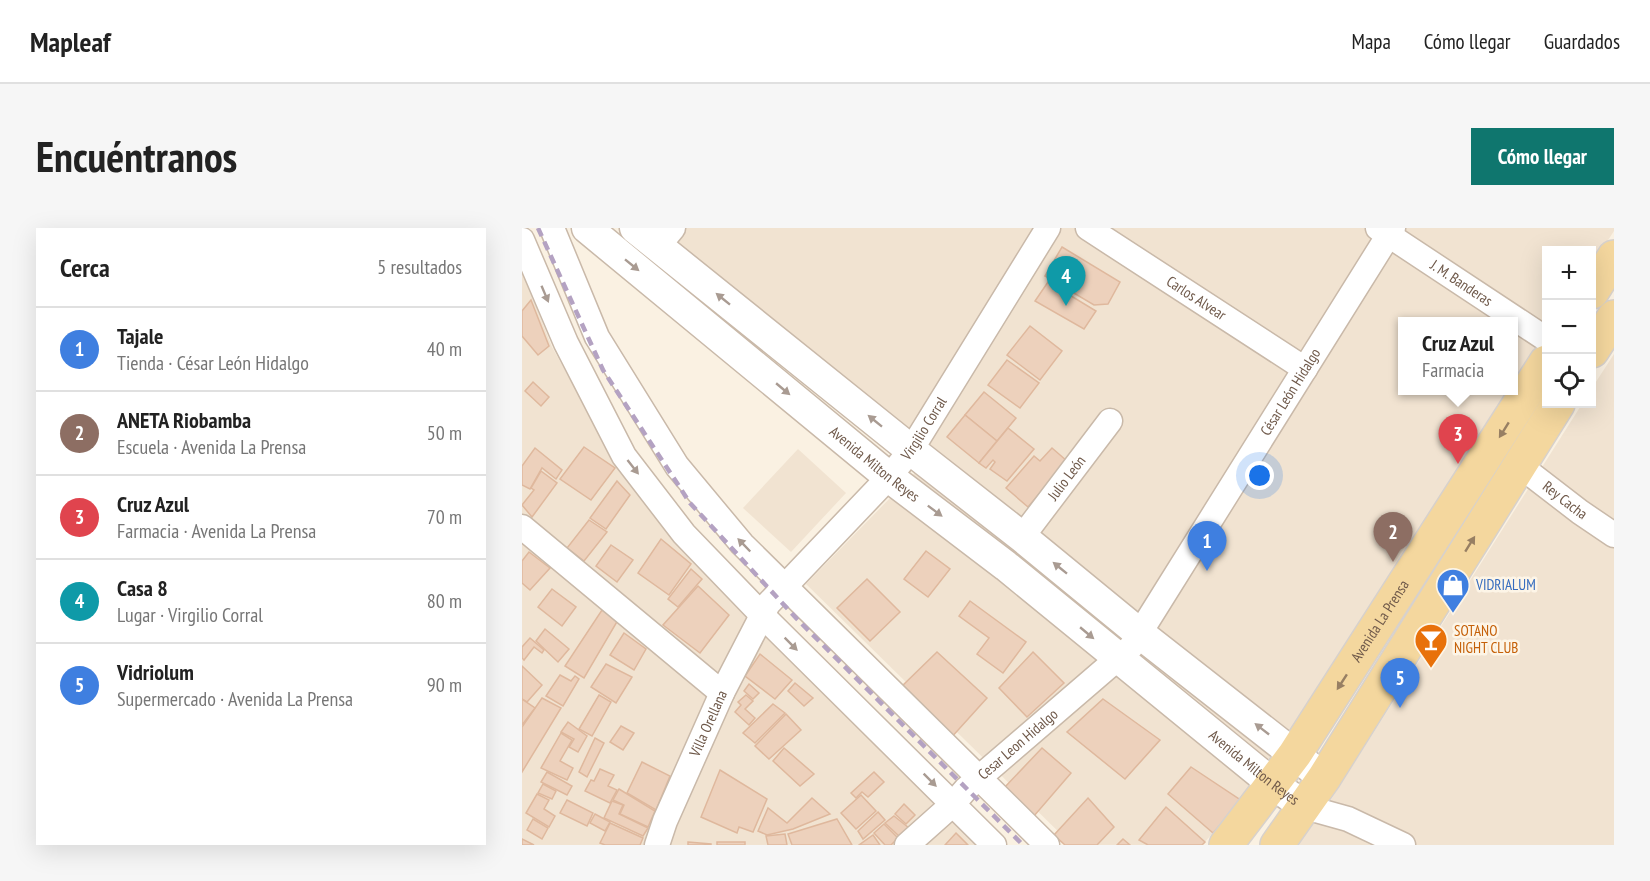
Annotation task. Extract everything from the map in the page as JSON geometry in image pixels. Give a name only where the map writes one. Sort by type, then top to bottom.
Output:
[{"type":"main road","points":[[1596,286],[1614,257]]},
{"type":"main road","points":[[1596,345],[1614,317]]},
{"type":"main road","name":"Avenida La Prensa","points":[[1226,845],[1295,754],[1542,368]]},
{"type":"main road","points":[[1277,845],[1324,778],[1555,408]]},
{"type":"street","points":[[552,228],[597,337],[676,466],[742,544],[1047,845]]},
{"type":"street","name":"Avenida Milton Reyes","points":[[587,228],[889,477],[1006,566],[1295,754],[1324,778],[1348,819]]},
{"type":"street","name":"Avenida Milton Reyes","points":[[635,228],[665,237],[911,450],[1022,537],[1130,646],[1273,784],[1305,807],[1348,819]]},
{"type":"street","name":"Virgilio Corral","points":[[765,610],[889,477],[911,450],[1048,228]]},
{"type":"street","name":"Carlos Alvear","points":[[1088,228],[1305,369]]},
{"type":"street","name":"César León Hidalgo","points":[[1130,646],[1305,369],[1387,230]]},
{"type":"street","name":"J. M. Banderas","points":[[1387,230],[1514,317]]},
{"type":"street","points":[[522,240],[566,343],[624,456],[684,534],[765,610],[994,845]]},
{"type":"street","name":"J. M. Banderas","points":[[1518,320],[1542,336]]},
{"type":"street","name":"Julio León","points":[[1022,537],[1110,421]]},
{"type":"street","name":"Rey Cacha","points":[[1519,465],[1614,535]]},
{"type":"street","points":[[522,527],[722,693]]},
{"type":"street","name":"Villa Orellana","points":[[657,845],[665,821],[722,693],[765,610]]},
{"type":"street","name":"Cesar Leon Hidalgo","points":[[907,845],[953,804],[966,789],[1130,646]]},
{"type":"street","points":[[1348,819],[1403,845]]},
{"type":"shaded area","points":[[658,228],[1614,228],[1596,259],[1596,246],[1542,246],[1542,340],[1518,379],[1518,317],[1398,317],[1398,395],[1507,395],[1252,790],[1202,845],[1072,845],[806,584],[937,450]]},
{"type":"shaded area","points":[[522,271],[552,347],[616,462],[676,543],[742,613],[979,845],[522,845]]},
{"type":"shaded area","points":[[1614,354],[1614,845],[1294,845],[1327,806],[1579,408],[1596,408],[1596,382]]},
{"type":"shaded area","points":[[798,449],[846,493],[791,552],[743,508]]},
{"type":"building","points":[[1062,247],[1120,282],[1108,304],[1094,305],[1045,276]]},
{"type":"building","points":[[1048,282],[1096,311],[1084,329],[1035,301]]},
{"type":"building","points":[[531,300],[549,346],[538,355],[522,336],[522,311]]},
{"type":"building","points":[[1030,326],[1062,351],[1040,380],[1007,355]]},
{"type":"building","points":[[1007,360],[1039,383],[1020,408],[988,385]]},
{"type":"building","points":[[533,382],[549,397],[541,406],[525,391]]},
{"type":"building","points":[[984,392],[1016,418],[997,441],[965,415]]},
{"type":"building","points":[[965,415],[997,441],[979,463],[947,437]]},
{"type":"building","points":[[1008,428],[1034,449],[1007,481],[990,469],[995,462],[993,460],[986,468],[979,463]]},
{"type":"building","points":[[584,447],[615,468],[591,500],[560,479]]},
{"type":"building","points":[[535,448],[562,470],[556,479],[542,468],[530,489],[522,485],[522,466]]},
{"type":"building","points":[[1052,448],[1067,461],[1028,507],[1006,488],[1034,456],[1040,461]]},
{"type":"building","points":[[541,471],[557,483],[532,517],[522,505],[534,490],[531,488]]},
{"type":"building","points":[[617,481],[630,495],[606,529],[590,518]]},
{"type":"building","points":[[589,520],[607,532],[584,561],[567,548]]},
{"type":"building","points":[[661,539],[691,564],[669,595],[638,573]]},
{"type":"building","points":[[611,545],[633,560],[617,582],[596,566]]},
{"type":"building","points":[[926,551],[950,569],[928,597],[904,579]]},
{"type":"building","points":[[529,552],[550,568],[530,590],[522,583],[522,561]]},
{"type":"building","points":[[691,569],[702,579],[678,607],[668,599]]},
{"type":"building","points":[[867,579],[900,612],[870,641],[837,608]]},
{"type":"building","points":[[698,586],[729,615],[700,653],[663,625]]},
{"type":"building","points":[[552,589],[576,607],[562,626],[538,607]]},
{"type":"building","points":[[970,601],[1026,642],[1003,673],[977,654],[989,638],[959,616]]},
{"type":"building","points":[[602,610],[618,620],[584,678],[565,666]]},
{"type":"building","points":[[545,629],[569,649],[558,662],[536,641]]},
{"type":"building","points":[[624,633],[646,649],[634,670],[610,655]]},
{"type":"building","points":[[530,638],[544,650],[542,653],[534,647],[524,660],[522,647]]},
{"type":"building","points":[[937,652],[987,698],[950,739],[899,689]]},
{"type":"building","points":[[1033,652],[1064,683],[1027,717],[999,688]]},
{"type":"building","points":[[760,654],[792,680],[775,699],[745,676]]},
{"type":"building","points":[[606,664],[632,677],[616,703],[591,687]]},
{"type":"building","points":[[522,666],[542,685],[527,702],[522,699]]},
{"type":"building","points":[[560,675],[571,681],[575,676],[579,679],[563,706],[546,696]]},
{"type":"building","points":[[795,683],[813,698],[804,706],[788,691]]},
{"type":"building","points":[[749,684],[759,693],[753,699],[744,691]]},
{"type":"building","points":[[599,695],[611,702],[592,736],[579,729]]},
{"type":"building","points":[[746,695],[753,701],[745,709],[755,718],[749,725],[735,712],[741,705],[738,702]]},
{"type":"building","points":[[542,698],[561,708],[522,772],[522,727]]},
{"type":"building","points":[[522,699],[535,708],[522,725]]},
{"type":"building","points":[[1103,699],[1160,740],[1125,779],[1067,732]]},
{"type":"building","points":[[773,704],[785,713],[755,743],[743,733]]},
{"type":"building","points":[[786,714],[801,730],[769,759],[755,746]]},
{"type":"building","points":[[568,722],[587,736],[578,752],[569,747],[574,739],[561,732]]},
{"type":"building","points":[[621,726],[634,733],[623,750],[610,742]]},
{"type":"building","points":[[561,733],[572,740],[560,761],[573,768],[567,780],[541,768]]},
{"type":"building","points":[[595,738],[604,743],[587,777],[579,772]]},
{"type":"building","points":[[784,748],[814,774],[800,786],[773,761]]},
{"type":"building","points":[[1042,748],[1071,773],[1034,816],[1004,788]]},
{"type":"building","points":[[642,762],[670,776],[656,810],[627,793]]},
{"type":"building","points":[[1191,767],[1242,801],[1213,833],[1168,794]]},
{"type":"building","points":[[600,769],[614,775],[608,786],[617,790],[610,803],[585,791],[591,780],[594,781]]},
{"type":"building","points":[[720,770],[767,799],[753,832],[739,827],[737,833],[701,817]]},
{"type":"building","points":[[547,772],[572,786],[567,795],[541,782]]},
{"type":"building","points":[[874,772],[884,782],[868,797],[862,792],[856,798],[851,793]]},
{"type":"building","points":[[543,784],[556,791],[552,799],[538,793]]},
{"type":"building","points":[[619,789],[655,811],[648,827],[620,814],[624,805],[613,800]]},
{"type":"building","points":[[537,794],[549,800],[544,809],[555,816],[549,827],[526,813]]},
{"type":"building","points":[[861,795],[876,811],[856,829],[841,813]]},
{"type":"building","points":[[812,798],[830,814],[793,829],[767,835],[758,831],[768,808],[787,823]]},
{"type":"building","points":[[1088,798],[1114,827],[1097,845],[1065,845],[1054,835]]},
{"type":"building","points":[[567,800],[593,813],[587,826],[560,813]]},
{"type":"building","points":[[612,801],[623,805],[619,814],[648,828],[643,836],[604,818]]},
{"type":"building","points":[[904,804],[915,815],[906,824],[895,814]]},
{"type":"building","points":[[1166,807],[1205,842],[1202,845],[1148,845],[1139,840]]},
{"type":"building","points":[[878,812],[885,820],[863,839],[858,831]]},
{"type":"building","points":[[595,814],[610,822],[605,831],[590,823]]},
{"type":"building","points":[[894,816],[909,828],[900,837],[885,823]]},
{"type":"building","points":[[533,819],[548,828],[542,839],[527,830]]},
{"type":"building","points":[[837,819],[852,845],[792,845],[788,834]]},
{"type":"building","points":[[610,823],[643,838],[640,845],[600,843]]},
{"type":"building","points":[[884,824],[898,838],[891,845],[885,845],[874,833]]},
{"type":"building","points":[[956,833],[968,845],[945,845]]},
{"type":"building","points":[[785,834],[787,845],[768,845],[766,836]]},
{"type":"building","points":[[873,835],[880,845],[859,845]]},
{"type":"building","points":[[522,839],[534,845],[522,845]]},
{"type":"building","points":[[1123,839],[1130,845],[1117,845]]},
{"type":"building","points":[[688,842],[711,844],[711,845],[688,845]]},
{"type":"building","points":[[717,842],[745,842],[745,845],[717,845]]},
{"type":"railway","points":[[538,228],[603,370],[690,503],[797,619],[1023,845]]},
{"type":"place","name":"Casa 8","points":[[1066,306]]},
{"type":"place","name":"Cruz Azul","points":[[1458,464]]},
{"type":"place","name":"ANETA Riobamba","points":[[1393,562]]},
{"type":"place","name":"Tajale","points":[[1207,571]]},
{"type":"place","name":"VIDRIALUM","points":[[1453,614]]},
{"type":"place","name":"SOTANO NIGHT CLUB","points":[[1431,669]]},
{"type":"place","name":"Vidriolum","points":[[1400,708]]}]
